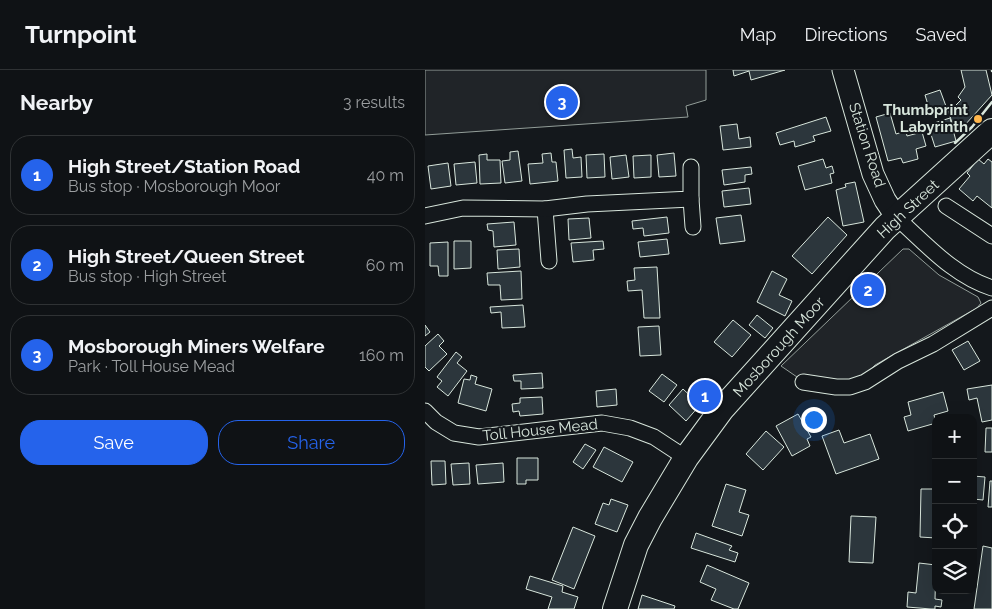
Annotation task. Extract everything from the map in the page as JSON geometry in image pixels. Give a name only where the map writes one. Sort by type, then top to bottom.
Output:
[{"type":"main road","name":"Station Road","points":[[843,70],[873,174],[885,200],[897,218]]},
{"type":"main road","name":"High Street","points":[[829,292],[874,240],[992,131]]},
{"type":"main road","name":"Mosborough Moor","points":[[615,609],[637,545],[649,518],[686,458],[723,409],[768,357],[829,292]]},
{"type":"street","points":[[691,167],[693,227]]},
{"type":"street","points":[[425,216],[463,208],[545,209],[587,204],[691,199]]},
{"type":"street","points":[[946,206],[992,236]]},
{"type":"street","points":[[545,209],[549,261]]},
{"type":"street","points":[[897,218],[944,261],[965,276],[992,288]]},
{"type":"street","points":[[803,382],[850,387],[865,382],[898,361],[933,344],[992,308]]},
{"type":"street","name":"Toll House Mead","points":[[425,411],[436,422],[454,433],[479,437],[601,423],[630,428],[653,437],[686,458]]},
{"type":"shaded area","points":[[425,70],[706,70],[706,100],[686,106],[688,117],[425,135]]},
{"type":"shaded area","points":[[903,249],[909,249],[939,275],[978,297],[981,303],[977,308],[875,365],[857,383],[807,376],[797,377],[781,366]]},
{"type":"building","points":[[733,70],[785,70],[751,80],[749,71],[734,76]]},
{"type":"building","points":[[961,70],[986,70],[992,95],[964,126],[954,129],[948,110],[952,109],[961,100],[958,97],[965,87]]},
{"type":"building","points":[[940,90],[947,109],[931,115],[925,95]]},
{"type":"building","points":[[890,113],[896,134],[906,131],[907,136],[922,132],[926,146],[916,149],[918,159],[903,163],[901,158],[888,161],[876,117]]},
{"type":"building","points":[[826,117],[831,131],[813,136],[815,141],[795,147],[794,141],[780,145],[776,133]]},
{"type":"building","points":[[950,118],[956,141],[935,147],[928,125]]},
{"type":"building","points":[[737,124],[739,139],[750,137],[751,147],[723,150],[720,126]]},
{"type":"building","points":[[572,149],[573,158],[581,157],[582,177],[566,178],[564,150]]},
{"type":"building","points":[[518,151],[522,181],[505,183],[502,161],[510,160],[510,152]]},
{"type":"building","points":[[551,153],[552,162],[556,162],[558,181],[530,184],[528,164],[543,163],[542,154]]},
{"type":"building","points":[[674,153],[676,176],[659,177],[657,155]]},
{"type":"building","points":[[487,154],[487,160],[500,160],[501,183],[480,184],[479,155]]},
{"type":"building","points":[[604,154],[605,177],[587,178],[586,155]]},
{"type":"building","points":[[626,155],[629,177],[612,179],[610,157]]},
{"type":"building","points":[[651,155],[651,177],[634,178],[633,156]]},
{"type":"building","points":[[823,159],[826,168],[832,166],[834,173],[830,174],[832,183],[805,190],[798,166]]},
{"type":"building","points":[[978,159],[984,164],[988,159],[992,162],[992,208],[977,196],[973,201],[959,189],[970,176],[967,173]]},
{"type":"building","points":[[475,162],[477,183],[456,185],[454,164]]},
{"type":"building","points":[[448,163],[451,186],[431,189],[428,166]]},
{"type":"building","points":[[751,167],[752,174],[745,175],[745,182],[724,185],[722,170]]},
{"type":"building","points":[[855,182],[864,222],[843,226],[836,190],[846,187],[845,184]]},
{"type":"building","points":[[749,188],[751,204],[724,207],[722,191]]},
{"type":"building","points":[[741,215],[745,241],[720,244],[716,218]]},
{"type":"building","points":[[667,217],[669,233],[644,236],[643,228],[633,229],[632,221]]},
{"type":"building","points":[[828,217],[847,235],[812,274],[792,256]]},
{"type":"building","points":[[589,218],[591,238],[569,240],[568,219]]},
{"type":"building","points":[[514,222],[516,245],[494,247],[493,231],[488,230],[487,224]]},
{"type":"building","points":[[667,239],[669,254],[640,257],[638,242]]},
{"type":"building","points":[[454,241],[471,241],[471,268],[454,269]]},
{"type":"building","points":[[603,241],[604,249],[593,250],[594,260],[573,262],[571,243]]},
{"type":"building","points":[[448,242],[448,276],[439,276],[438,266],[430,266],[430,243]]},
{"type":"building","points":[[519,249],[520,267],[498,269],[497,250]]},
{"type":"building","points":[[657,267],[660,318],[644,318],[642,290],[628,291],[627,281],[635,280],[634,268]]},
{"type":"building","points":[[521,271],[522,299],[501,300],[500,285],[488,285],[487,273]]},
{"type":"building","points":[[772,271],[787,279],[779,295],[792,301],[785,316],[757,302]]},
{"type":"building","points":[[523,305],[525,327],[502,328],[501,312],[491,313],[490,307]]},
{"type":"building","points":[[757,315],[773,328],[765,338],[749,325]]},
{"type":"building","points":[[733,320],[751,335],[732,357],[714,342]]},
{"type":"building","points":[[425,325],[430,332],[425,336]]},
{"type":"building","points":[[659,326],[661,355],[640,356],[638,327]]},
{"type":"building","points":[[438,334],[444,341],[439,346],[447,354],[429,371],[425,367],[425,346]]},
{"type":"building","points":[[968,341],[980,361],[964,370],[952,350]]},
{"type":"building","points":[[456,352],[462,357],[457,363],[467,371],[448,396],[437,387],[442,381],[437,377]]},
{"type":"building","points":[[542,373],[543,388],[521,389],[521,381],[514,381],[513,375]]},
{"type":"building","points":[[662,374],[677,385],[664,402],[649,391]]},
{"type":"building","points":[[471,375],[477,377],[475,384],[492,389],[486,411],[458,403],[464,379],[470,380]]},
{"type":"building","points":[[992,385],[992,420],[982,422],[977,398],[969,400],[967,389]]},
{"type":"building","points":[[616,389],[617,405],[597,407],[596,391]]},
{"type":"building","points":[[683,389],[700,405],[686,421],[669,405]]},
{"type":"building","points":[[943,392],[948,411],[932,414],[932,424],[908,431],[904,417],[911,415],[908,402]]},
{"type":"building","points":[[542,397],[543,414],[520,416],[519,411],[513,412],[512,404],[520,403],[520,398]]},
{"type":"building","points":[[798,414],[811,437],[807,439],[810,446],[792,456],[776,426]]},
{"type":"building","points":[[986,428],[992,428],[992,452],[985,452]]},
{"type":"building","points":[[839,430],[844,443],[870,434],[879,459],[836,474],[822,436]]},
{"type":"building","points":[[766,431],[784,447],[763,470],[746,454]]},
{"type":"building","points":[[585,444],[596,450],[583,469],[573,462]]},
{"type":"building","points":[[604,447],[633,462],[622,482],[593,467]]},
{"type":"building","points":[[517,458],[538,458],[538,480],[526,480],[526,484],[517,484]]},
{"type":"building","points":[[431,461],[445,461],[446,484],[432,485]]},
{"type":"building","points":[[469,463],[470,484],[453,485],[451,464]]},
{"type":"building","points":[[503,463],[504,482],[478,484],[476,465]]},
{"type":"building","points":[[977,476],[985,477],[983,500],[977,499]]},
{"type":"building","points":[[990,481],[992,481],[992,507],[988,507]]},
{"type":"building","points":[[726,484],[746,490],[739,512],[749,515],[742,536],[712,526]]},
{"type":"building","points":[[921,489],[932,489],[932,538],[920,537]]},
{"type":"building","points":[[611,499],[628,505],[617,532],[595,524],[603,503],[609,505]]},
{"type":"building","points":[[851,516],[876,517],[873,563],[849,562]]},
{"type":"building","points":[[573,527],[595,536],[574,589],[552,580]]},
{"type":"building","points":[[696,533],[732,546],[729,550],[738,553],[735,562],[691,548]]},
{"type":"building","points":[[983,546],[992,548],[992,609],[974,609]]},
{"type":"building","points":[[919,563],[932,565],[932,594],[935,594],[935,599],[942,600],[941,607],[935,606],[935,609],[931,609],[907,607],[908,592],[916,593]]},
{"type":"building","points":[[707,565],[749,583],[738,609],[711,600],[716,589],[700,582]]},
{"type":"building","points":[[530,576],[563,586],[562,592],[578,597],[574,609],[548,609],[552,597],[526,589]]},
{"type":"building","points":[[642,595],[675,606],[674,609],[638,609]]},
{"type":"wall","points":[[955,143],[972,127],[992,102]]},
{"type":"place","name":"Mosborough Miners Welfare","points":[[562,102]]},
{"type":"place","name":"Thumbprint Labyrinth","points":[[978,119]]},
{"type":"place","name":"High Street/Queen Street","points":[[868,290]]},
{"type":"place","name":"High Street/Station Road","points":[[705,396]]}]
